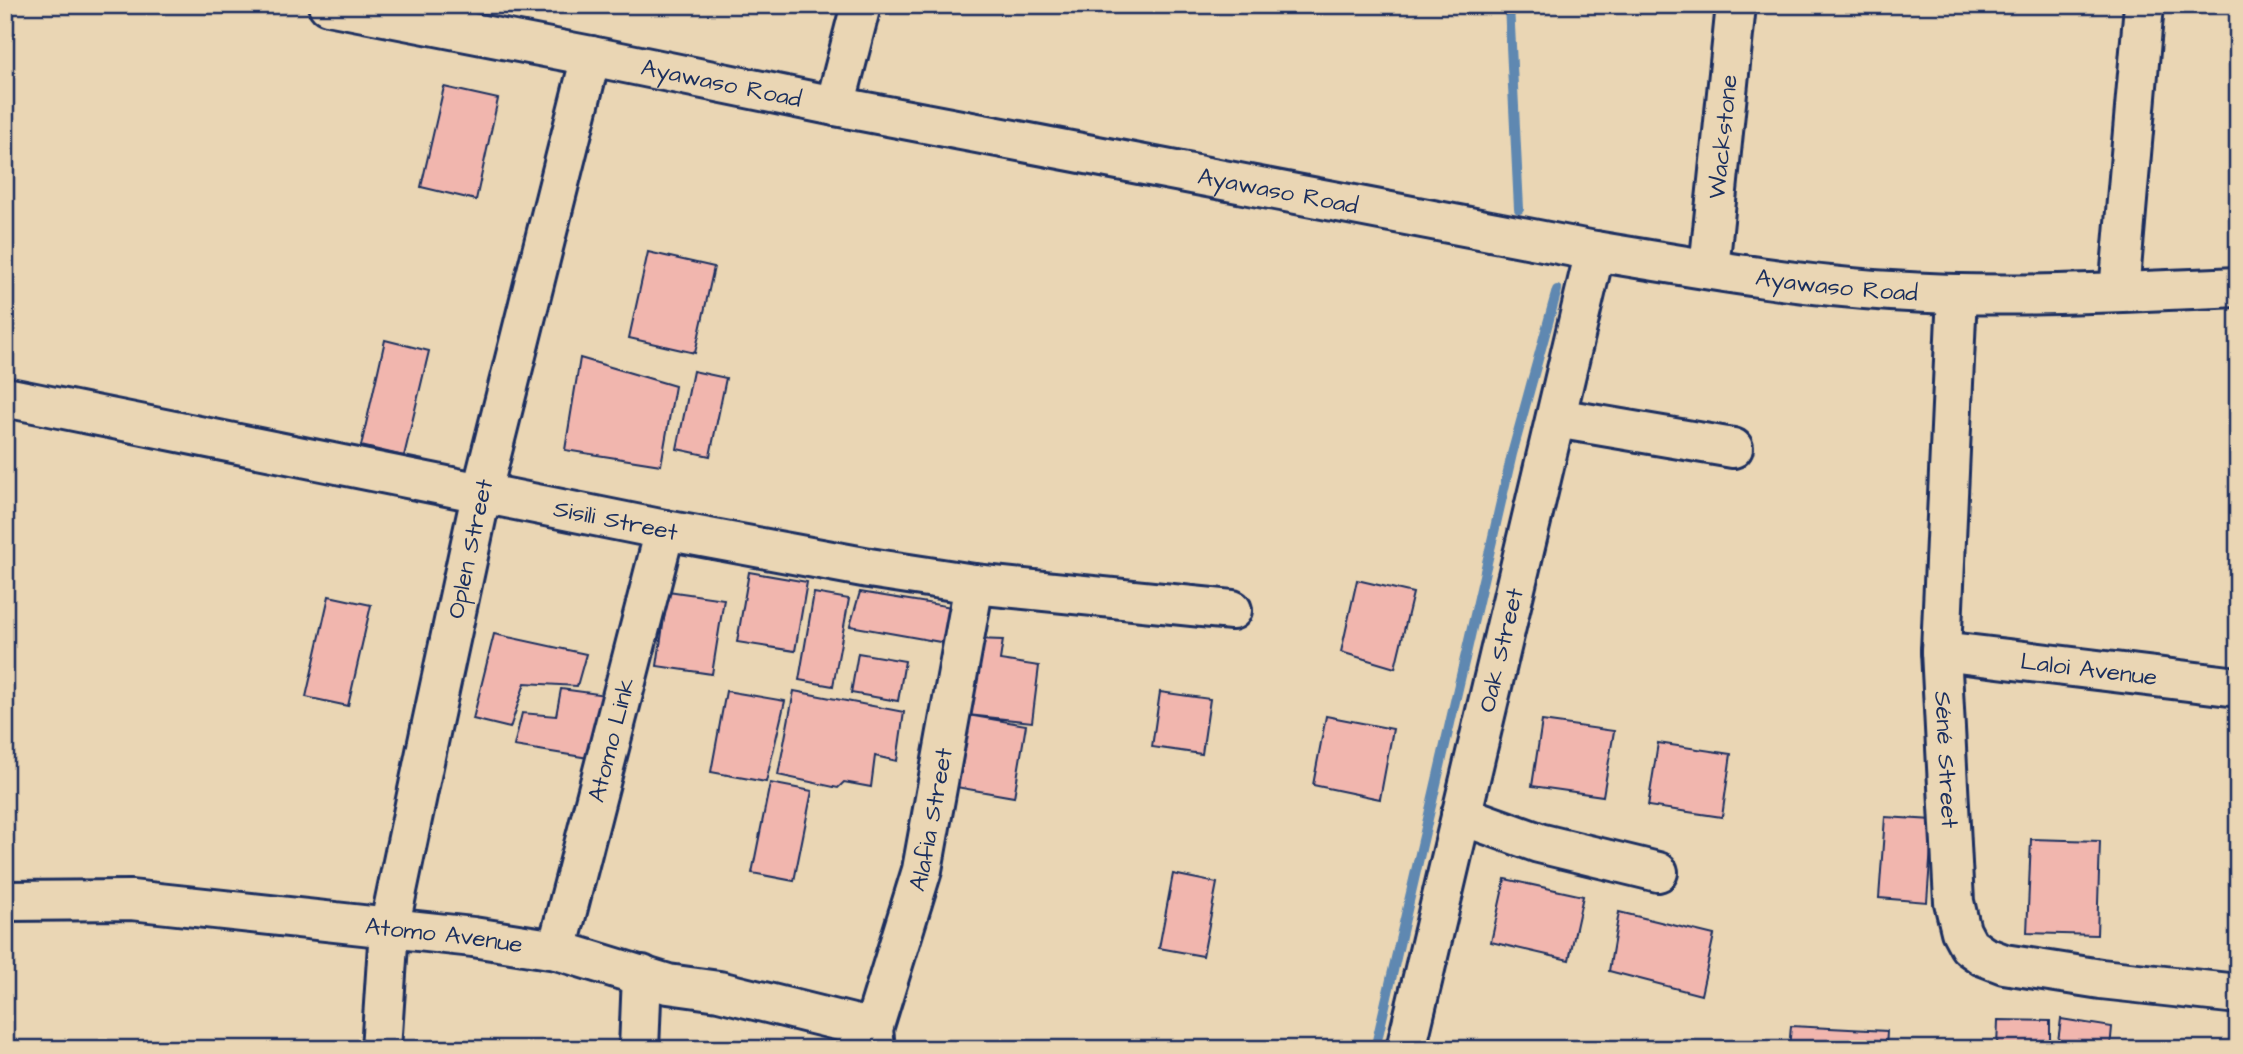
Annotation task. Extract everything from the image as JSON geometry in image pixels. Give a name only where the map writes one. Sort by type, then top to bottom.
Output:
[{"type":"street","name":"Ayawaso Road","points":[[328,5],[477,19],[591,56],[835,106],[1595,251],[1709,269],[1825,285],[1957,294],[2238,287]]},
{"type":"street","points":[[835,106],[861,5]]},
{"type":"street","name":"Wackstone","points":[[1709,269],[1736,5]]},
{"type":"street","points":[[2119,292],[2144,5]]},
{"type":"street","name":"Oplen Street","points":[[382,1049],[389,929],[482,491],[591,56]]},
{"type":"street","name":"Oak Street","points":[[1406,1049],[1595,251]]},
{"type":"street","name":"Séné Street","points":[[1957,294],[1941,651],[1954,902],[1961,931],[1969,946],[1983,956],[2004,964],[2101,979],[2238,995]]},
{"type":"street","name":"Sisili Street","points":[[5,397],[482,491],[664,530],[869,568],[974,584],[1232,610]]},
{"type":"street","points":[[1556,418],[1733,448]]},
{"type":"street","name":"Atomo Link","points":[[557,950],[664,530]]},
{"type":"street","name":"Alafia Street","points":[[874,1039],[922,870],[974,584]]},
{"type":"street","name":"Laloi Avenue","points":[[1941,651],[2238,687]]},
{"type":"street","points":[[1461,815],[1539,843],[1658,872]]},
{"type":"street","name":"Atomo Avenue","points":[[5,901],[131,900],[473,937],[557,950],[668,984],[719,992],[874,1039]]},
{"type":"street","points":[[639,1049],[642,975]]},
{"type":"building","points":[[444,87],[498,99],[476,200],[421,187]]},
{"type":"building","points":[[648,252],[714,267],[695,353],[629,338]]},
{"type":"building","points":[[385,340],[429,351],[404,456],[361,446]]},
{"type":"building","points":[[580,358],[675,386],[661,465],[565,450]]},
{"type":"building","points":[[693,371],[726,378],[710,456],[677,449]]},
{"type":"building","points":[[749,572],[807,582],[795,651],[737,642]]},
{"type":"building","points":[[1357,580],[1413,593],[1395,668],[1341,652]]},
{"type":"building","points":[[668,591],[724,599],[712,674],[657,666]]},
{"type":"building","points":[[860,592],[952,607],[946,643],[850,626]]},
{"type":"building","points":[[814,593],[849,599],[833,686],[799,680]]},
{"type":"building","points":[[329,596],[371,605],[348,706],[306,697]]},
{"type":"building","points":[[494,634],[586,654],[577,686],[525,683],[510,728],[473,719]]},
{"type":"building","points":[[976,639],[1003,640],[1000,660],[1039,666],[1032,722],[968,715]]},
{"type":"building","points":[[858,653],[905,661],[898,701],[851,693]]},
{"type":"building","points":[[561,689],[606,695],[595,759],[514,746],[522,713],[556,716]]},
{"type":"building","points":[[726,691],[785,701],[766,782],[711,772]]},
{"type":"building","points":[[794,691],[904,712],[897,761],[875,756],[871,787],[844,782],[838,788],[778,775]]},
{"type":"building","points":[[1160,692],[1210,699],[1202,754],[1152,747]]},
{"type":"building","points":[[968,715],[1026,725],[1014,797],[956,787]]},
{"type":"building","points":[[1326,716],[1393,729],[1380,799],[1313,785]]},
{"type":"building","points":[[1542,721],[1614,731],[1603,796],[1532,786]]},
{"type":"building","points":[[1658,743],[1731,754],[1722,817],[1648,806]]},
{"type":"building","points":[[770,783],[812,791],[794,881],[752,873]]},
{"type":"building","points":[[1885,817],[1933,820],[1927,902],[1879,898]]},
{"type":"building","points":[[2031,839],[2100,841],[2097,935],[2027,933]]},
{"type":"building","points":[[1173,874],[1217,883],[1203,956],[1159,948]]},
{"type":"building","points":[[1505,879],[1583,896],[1569,960],[1491,942]]},
{"type":"building","points":[[1619,912],[1714,935],[1701,995],[1609,971]]},
{"type":"building","points":[[2061,1019],[2112,1027],[2110,1049],[2057,1049]]},
{"type":"building","points":[[1998,1020],[2050,1021],[2050,1049],[1997,1049]]},
{"type":"building","points":[[1791,1026],[1887,1031],[1886,1049],[1789,1049]]},
{"type":"building","points":[[1588,1042],[1617,1049],[1587,1049]]},
{"type":"waterway","points":[[1509,5],[1519,209]]},
{"type":"waterway","points":[[1375,1049],[1512,454],[1557,290]]}]
